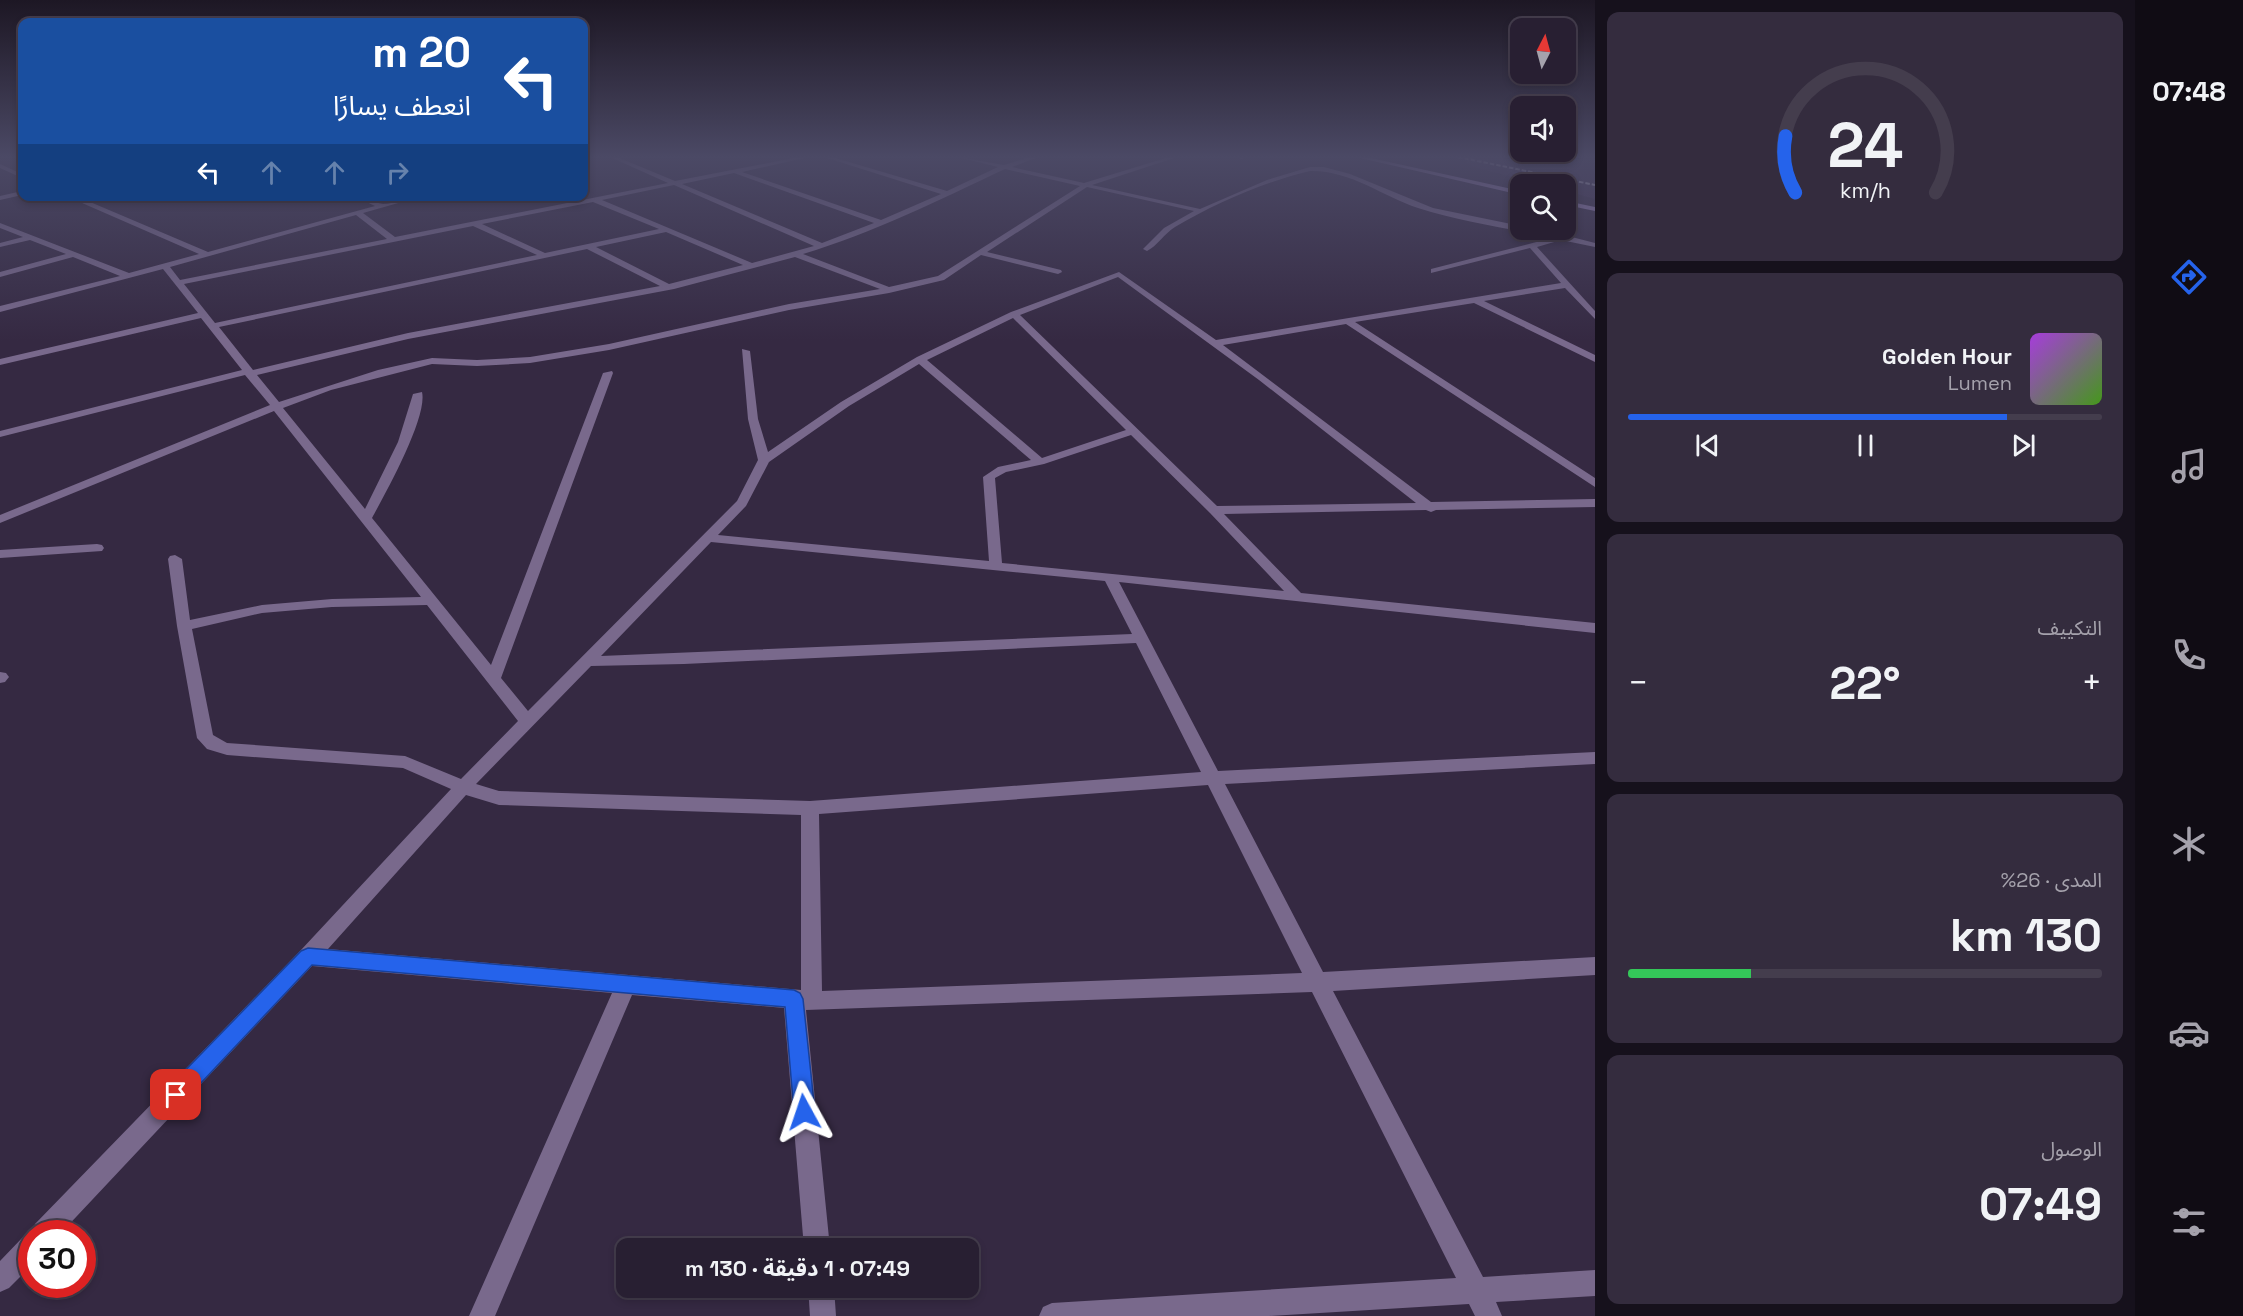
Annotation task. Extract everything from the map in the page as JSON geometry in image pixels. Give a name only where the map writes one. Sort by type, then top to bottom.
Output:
[{"type":"street","points":[[122,218],[206,254]]},
{"type":"street","points":[[0,309],[76,291],[334,218]]},
{"type":"street","points":[[365,218],[392,239]]},
{"type":"street","points":[[178,283],[496,218]]},
{"type":"street","points":[[639,218],[752,266]]},
{"type":"street","points":[[757,218],[822,246]]},
{"type":"street","points":[[868,218],[881,223]]},
{"type":"street","points":[[0,434],[408,336],[668,287],[822,246],[892,218]]},
{"type":"street","points":[[0,519],[163,450],[327,388],[432,361],[477,363],[553,356],[609,347],[789,307],[889,290],[941,278],[1034,218]]},
{"type":"street","points":[[1147,249],[1168,228],[1187,218]]},
{"type":"street","points":[[1476,218],[1510,226]]},
{"type":"street","points":[[473,223],[545,256]]},
{"type":"street","points":[[0,225],[128,276]]},
{"type":"street","points":[[212,326],[667,230]]},
{"type":"street","points":[[0,245],[32,237]]},
{"type":"street","points":[[1434,271],[1551,240]]},
{"type":"street","points":[[1575,240],[1595,245]]},
{"type":"street","points":[[1531,245],[1595,316]]},
{"type":"street","points":[[589,247],[668,287]]},
{"type":"street","points":[[981,253],[1058,272]]},
{"type":"street","points":[[0,275],[74,254]]},
{"type":"street","points":[[795,254],[889,290]]},
{"type":"street","points":[[164,265],[527,721]]},
{"type":"street","points":[[56,1220],[308,957],[463,787],[742,503],[764,460],[845,404],[920,359],[1014,314],[1119,274],[1215,343],[1431,508]]},
{"type":"street","points":[[1215,343],[1565,285]]},
{"type":"street","points":[[1474,300],[1595,359]]},
{"type":"street","points":[[1014,314],[1214,510],[1298,598]]},
{"type":"street","points":[[0,362],[203,315]]},
{"type":"street","points":[[1347,321],[1595,483]]},
{"type":"street","points":[[745,351],[753,418],[764,460]]},
{"type":"street","points":[[920,359],[1040,462]]},
{"type":"street","points":[[493,679],[608,373]]},
{"type":"street","points":[[366,519],[412,424],[418,394]]},
{"type":"street","points":[[996,566],[989,477],[1002,469],[1040,462],[1133,431]]},
{"type":"street","points":[[1214,510],[1431,508],[1595,503]]},
{"type":"street","points":[[707,538],[1110,577],[1595,628]]},
{"type":"street","points":[[0,554],[98,548]]},
{"type":"street","points":[[175,559],[184,626],[205,738],[213,745],[227,749],[405,762],[463,787],[499,798],[810,808],[1213,778],[1595,758]]},
{"type":"street","points":[[1110,577],[1489,1316]]},
{"type":"street","points":[[184,626],[262,609],[332,603],[431,601]]},
{"type":"street","points":[[586,661],[684,659],[1141,638]]},
{"type":"street","points":[[810,808],[803,1000],[816,1238]]},
{"type":"street","points":[[308,957],[803,1000],[1318,982],[1595,966]]},
{"type":"street","points":[[482,1316],[626,984]]},
{"type":"street","points":[[0,1279],[18,1260]]},
{"type":"street","points":[[1052,1316],[1595,1283]]},
{"type":"street","points":[[821,1298],[823,1316]]},
{"type":"route","points":[[176,1095],[308,957],[794,999],[804,1112]]}]
